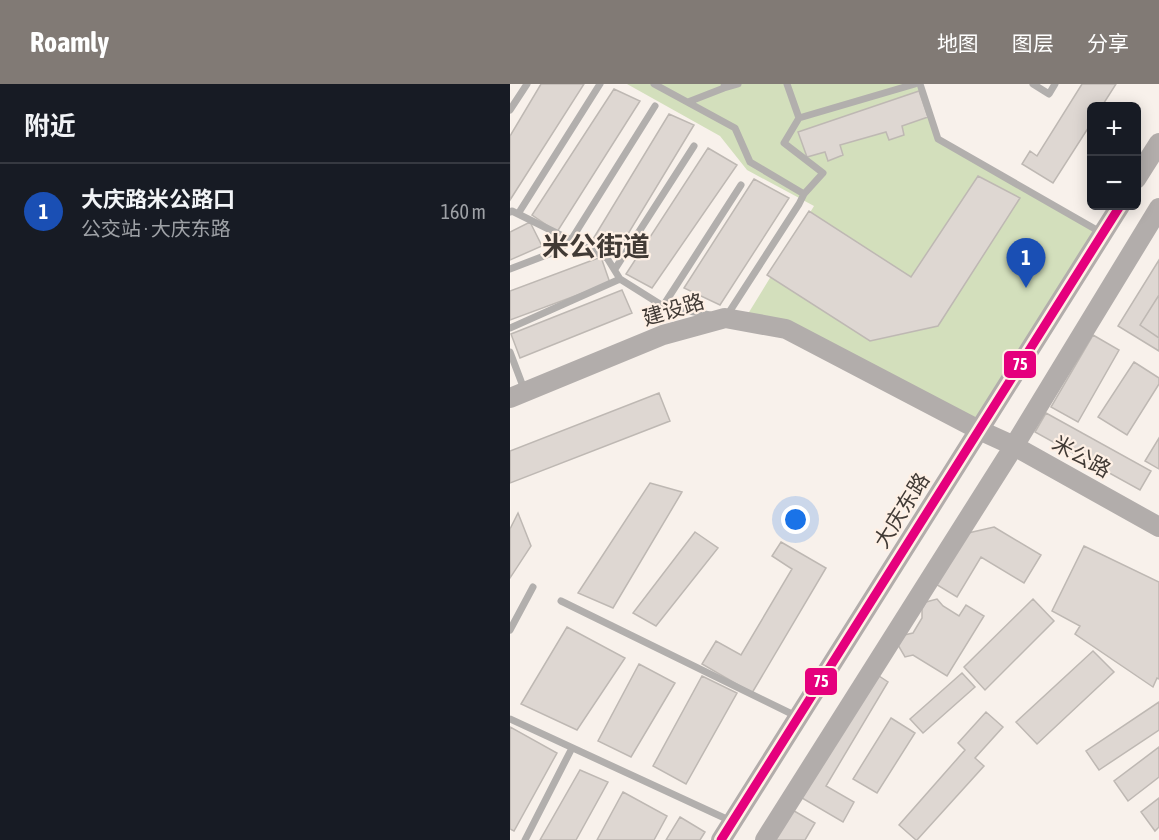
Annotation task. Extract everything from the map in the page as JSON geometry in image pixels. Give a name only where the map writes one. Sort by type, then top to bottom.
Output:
[{"type":"main road","points":[[1141,172],[1159,143]]},
{"type":"main road","points":[[765,840],[1014,446],[1159,208]]},
{"type":"main road","name":"大庆东路","points":[[721,840],[1117,210]]},
{"type":"main road","name":"建设路","points":[[518,395],[663,335],[725,318],[786,330],[979,430]]},
{"type":"main road","name":"米公路","points":[[979,430],[1014,446],[1159,527]]},
{"type":"lane","points":[[510,110],[527,84]]},
{"type":"lane","points":[[600,84],[514,213],[607,258],[620,279],[663,306],[725,318],[804,194],[823,173],[784,144],[799,118],[915,84]]},
{"type":"lane","points":[[654,84],[735,128],[750,162],[804,194]]},
{"type":"lane","points":[[688,102],[724,86],[738,84]]},
{"type":"lane","points":[[787,84],[799,118]]},
{"type":"lane","points":[[920,84],[938,139],[1102,233]]},
{"type":"lane","points":[[1033,84],[1049,94],[1055,84]]},
{"type":"lane","points":[[510,269],[556,251],[571,240],[655,106]]},
{"type":"lane","points":[[615,269],[694,146]]},
{"type":"lane","points":[[663,306],[741,185]]},
{"type":"lane","points":[[510,328],[620,279]]},
{"type":"lane","points":[[510,352],[518,395]]},
{"type":"lane","points":[[510,630],[533,587]]},
{"type":"lane","points":[[561,601],[798,718]]},
{"type":"lane","points":[[510,719],[733,822]]},
{"type":"lane","points":[[525,840],[572,748]]},
{"type":"green space","points":[[627,84],[920,84],[938,139],[1102,233],[979,430],[786,330],[743,322],[814,206],[747,170],[720,136]]},
{"type":"building","points":[[541,84],[584,84],[510,200],[510,136]]},
{"type":"building","points":[[1082,84],[1116,84],[1105,102],[1087,102],[1087,130],[1053,183],[1022,164],[1030,151],[1037,156]]},
{"type":"building","points":[[614,89],[640,101],[557,232],[532,215]]},
{"type":"building","points":[[919,91],[928,117],[902,126],[904,135],[889,140],[886,132],[840,145],[843,155],[828,161],[825,152],[807,157],[798,132]]},
{"type":"building","points":[[669,114],[694,125],[614,257],[590,244]]},
{"type":"building","points":[[708,148],[737,165],[652,288],[626,274]]},
{"type":"building","points":[[978,176],[1020,198],[938,326],[870,341],[767,275],[809,211],[911,277]]},
{"type":"building","points":[[754,179],[789,198],[720,305],[684,288]]},
{"type":"building","points":[[530,222],[542,246],[510,260],[510,232]]},
{"type":"building","points":[[601,257],[610,283],[510,320],[510,291]]},
{"type":"building","points":[[1159,260],[1159,351],[1118,326]]},
{"type":"building","points":[[622,290],[632,313],[520,358],[511,334]]},
{"type":"building","points":[[1159,295],[1159,338],[1140,325]]},
{"type":"building","points":[[1093,335],[1119,350],[1078,422],[1051,407]]},
{"type":"building","points":[[1134,362],[1159,378],[1159,384],[1127,435],[1098,417]]},
{"type":"building","points":[[659,393],[670,421],[510,483],[510,451]]},
{"type":"building","points":[[1046,413],[1151,471],[1140,490],[1035,432]]},
{"type":"building","points":[[1159,438],[1159,469],[1145,461]]},
{"type":"building","points":[[650,483],[682,492],[613,608],[578,593]]},
{"type":"building","points":[[518,513],[531,546],[510,578],[510,529]]},
{"type":"building","points":[[994,527],[1041,555],[1024,583],[981,557],[957,597],[934,583],[964,534]]},
{"type":"building","points":[[695,532],[718,548],[656,626],[633,613]]},
{"type":"building","points":[[781,542],[826,568],[752,693],[702,664],[716,641],[741,655],[792,569],[772,556]]},
{"type":"building","points":[[1084,546],[1159,582],[1159,679],[1157,678],[1153,687],[1075,634],[1080,626],[1052,611]]},
{"type":"building","points":[[937,599],[943,606],[959,616],[966,605],[984,616],[947,676],[913,655],[905,657],[898,645],[904,635],[913,633],[922,618],[922,609],[926,602]]},
{"type":"building","points":[[1033,599],[1054,621],[985,690],[964,667]]},
{"type":"building","points":[[567,627],[625,658],[577,730],[521,704]]},
{"type":"building","points":[[1093,651],[1114,672],[1037,744],[1016,722]]},
{"type":"building","points":[[639,664],[675,683],[631,757],[598,741]]},
{"type":"building","points":[[962,673],[975,687],[923,733],[910,719]]},
{"type":"building","points":[[876,674],[888,682],[826,786],[854,802],[843,822],[802,798]]},
{"type":"building","points":[[702,676],[737,693],[686,784],[653,766]]},
{"type":"building","points":[[1159,702],[1159,730],[1099,770],[1086,751]]},
{"type":"building","points":[[986,712],[1003,727],[975,758],[984,766],[916,840],[899,825],[965,750],[958,743]]},
{"type":"building","points":[[891,718],[915,733],[877,793],[853,779]]},
{"type":"building","points":[[510,727],[557,753],[514,831],[510,829]]},
{"type":"building","points":[[1159,747],[1159,777],[1128,801],[1114,781]]},
{"type":"building","points":[[580,770],[608,782],[576,840],[540,840]]},
{"type":"building","points":[[623,792],[667,816],[654,840],[597,840]]},
{"type":"building","points":[[1159,798],[1159,827],[1155,831],[1141,812]]},
{"type":"building","points":[[789,808],[815,823],[805,840],[769,840]]},
{"type":"building","points":[[680,817],[705,832],[700,840],[666,840]]},
{"type":"transit line","name":"75","points":[[721,840],[1117,210]]},
{"type":"place","name":"大庆路米公路口","points":[[1026,288]]},
{"type":"district","name":"米公街道","points":[[596,246]]}]
